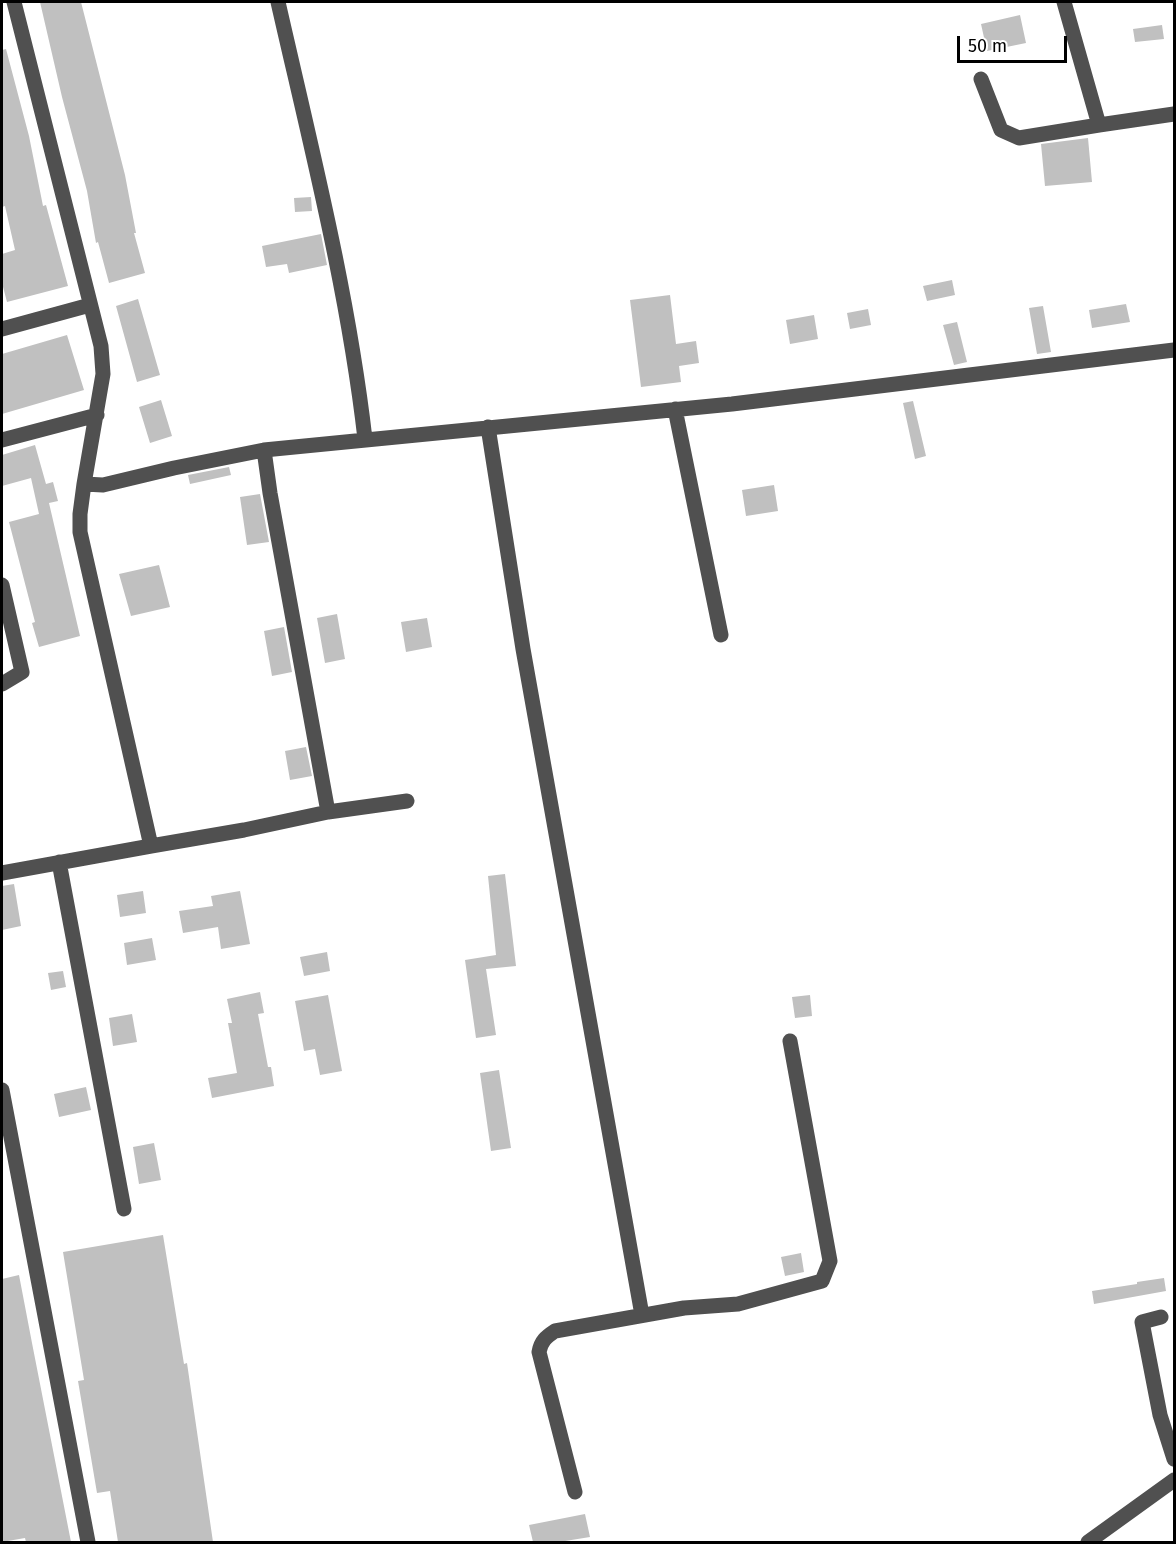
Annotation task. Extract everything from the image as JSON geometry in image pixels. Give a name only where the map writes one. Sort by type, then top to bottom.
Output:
[{"type":"street","points":[[14,2],[100,346],[103,374],[98,415],[84,484],[80,532],[151,846]]},
{"type":"street","points":[[278,2],[351,330],[365,439]]},
{"type":"street","points":[[1064,2],[1099,125]]},
{"type":"street","points":[[981,79],[1001,130],[1019,138],[1174,114]]},
{"type":"street","points":[[2,329],[90,305]]},
{"type":"street","points":[[84,484],[103,485],[264,450],[675,410],[1174,350]]},
{"type":"street","points":[[675,410],[721,635]]},
{"type":"street","points":[[2,440],[98,415]]},
{"type":"street","points":[[488,427],[531,696],[642,1315]]},
{"type":"street","points":[[264,450],[328,812]]},
{"type":"street","points":[[2,585],[22,672],[2,684]]},
{"type":"street","points":[[2,873],[244,830],[328,812],[407,801]]},
{"type":"street","points":[[59,862],[124,1209]]},
{"type":"street","points":[[575,1492],[539,1352],[541,1343],[555,1331],[684,1308],[738,1304],[822,1281],[830,1261],[790,1041]]},
{"type":"street","points":[[2,1090],[88,1542]]},
{"type":"street","points":[[1161,1317],[1142,1322],[1160,1415],[1174,1459]]},
{"type":"street","points":[[1088,1542],[1174,1480]]},
{"type":"building","points":[[40,2],[81,2],[125,175],[136,233],[134,233],[145,273],[109,283],[98,242],[96,243],[87,191]]},
{"type":"building","points":[[1020,15],[1026,43],[987,51],[981,24]]},
{"type":"building","points":[[1162,25],[1164,39],[1135,42],[1133,29]]},
{"type":"building","points":[[6,49],[29,136],[43,206],[46,205],[68,286],[7,302],[2,283],[2,254],[15,250],[5,206],[2,207],[2,50]]},
{"type":"building","points":[[1088,138],[1092,182],[1045,186],[1041,144]]},
{"type":"building","points":[[311,197],[312,211],[295,212],[294,198]]},
{"type":"building","points":[[321,234],[327,265],[289,273],[287,264],[266,267],[262,246]]},
{"type":"building","points":[[952,280],[955,295],[927,301],[923,286]]},
{"type":"building","points":[[670,295],[676,344],[696,341],[699,363],[679,366],[681,382],[641,387],[630,300]]},
{"type":"building","points":[[138,299],[160,375],[137,382],[116,306]]},
{"type":"building","points":[[1126,304],[1130,322],[1092,328],[1089,310]]},
{"type":"building","points":[[1043,306],[1051,352],[1037,354],[1029,308]]},
{"type":"building","points":[[868,309],[871,325],[850,329],[847,313]]},
{"type":"building","points":[[814,315],[818,339],[790,344],[786,320]]},
{"type":"building","points":[[957,322],[967,362],[954,365],[943,325]]},
{"type":"building","points":[[67,335],[84,390],[2,414],[2,354]]},
{"type":"building","points":[[161,400],[172,436],[150,443],[139,407]]},
{"type":"building","points":[[913,401],[926,456],[915,459],[903,403]]},
{"type":"building","points":[[35,445],[46,484],[53,482],[58,501],[49,503],[80,636],[39,647],[32,623],[35,622],[9,522],[39,514],[31,478],[2,486],[2,455]]},
{"type":"building","points":[[229,467],[231,475],[190,484],[188,475]]},
{"type":"building","points":[[774,485],[778,511],[746,516],[742,490]]},
{"type":"building","points":[[260,494],[269,542],[247,545],[240,497]]},
{"type":"building","points":[[159,565],[170,607],[131,616],[119,574]]},
{"type":"building","points":[[337,614],[345,659],[325,663],[317,618]]},
{"type":"building","points":[[427,618],[432,647],[406,652],[401,622]]},
{"type":"building","points":[[284,627],[292,672],[272,676],[264,631]]},
{"type":"building","points":[[306,747],[312,776],[290,780],[285,751]]},
{"type":"building","points":[[505,874],[516,966],[486,969],[496,1035],[476,1038],[465,960],[496,955],[488,876]]},
{"type":"building","points":[[14,884],[21,926],[2,930],[2,886]]},
{"type":"building","points":[[143,891],[146,913],[120,917],[117,895]]},
{"type":"building","points":[[240,891],[250,944],[221,949],[218,927],[183,933],[179,911],[213,906],[211,896]]},
{"type":"building","points":[[152,938],[156,960],[127,965],[124,943]]},
{"type":"building","points":[[327,952],[330,971],[304,976],[300,957]]},
{"type":"building","points":[[63,971],[66,987],[51,990],[48,973]]},
{"type":"building","points":[[260,992],[264,1013],[258,1014],[274,1086],[212,1098],[208,1078],[237,1073],[228,1023],[232,1023],[227,999]]},
{"type":"building","points":[[328,995],[342,1071],[320,1075],[315,1049],[304,1051],[295,1001]]},
{"type":"building","points":[[810,995],[812,1016],[795,1018],[792,997]]},
{"type":"building","points":[[132,1014],[137,1042],[113,1046],[109,1018]]},
{"type":"building","points":[[499,1070],[511,1148],[491,1151],[480,1073]]},
{"type":"building","points":[[86,1087],[91,1110],[59,1117],[54,1094]]},
{"type":"building","points":[[154,1143],[161,1180],[139,1184],[133,1147]]},
{"type":"building","points":[[163,1235],[184,1364],[187,1363],[213,1542],[118,1542],[110,1491],[97,1493],[78,1381],[84,1380],[63,1252]]},
{"type":"building","points":[[801,1253],[804,1272],[785,1276],[781,1257]]},
{"type":"building","points":[[19,1275],[71,1542],[26,1542],[25,1538],[2,1542],[2,1279]]},
{"type":"building","points":[[1164,1278],[1166,1291],[1094,1304],[1092,1291]]},
{"type":"building","points":[[585,1514],[590,1537],[559,1542],[533,1542],[529,1525]]}]
